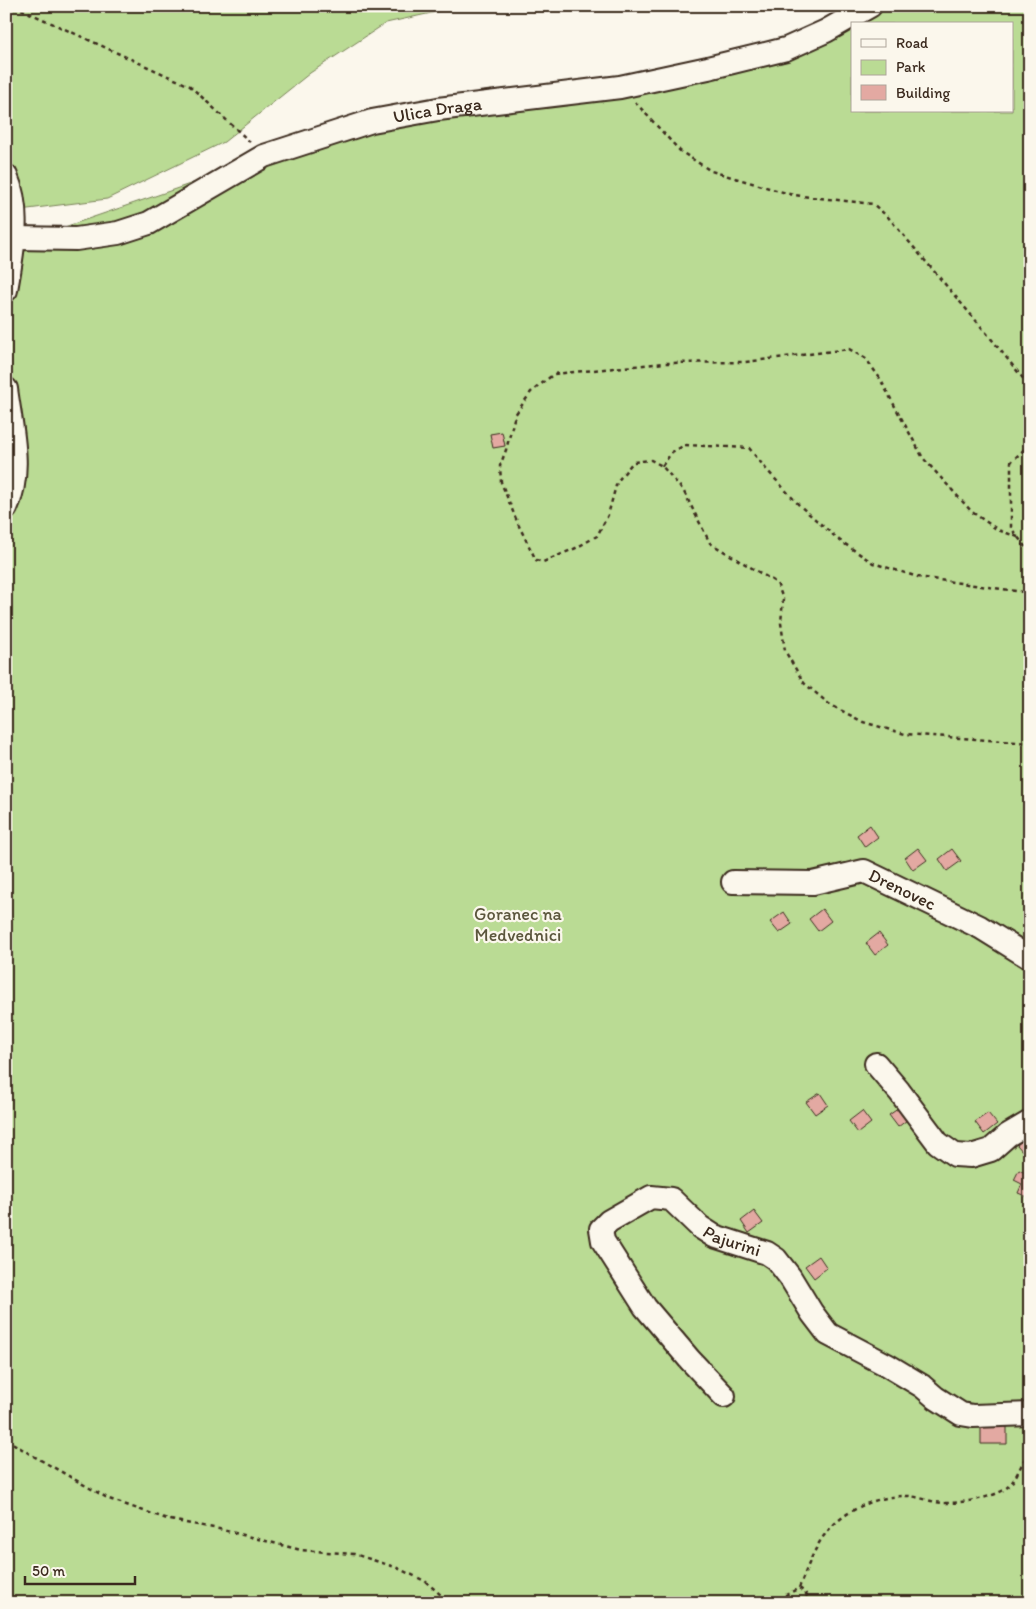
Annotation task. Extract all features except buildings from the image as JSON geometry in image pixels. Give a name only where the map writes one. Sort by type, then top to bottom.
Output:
[{"type":"street","name":"Ulica Draga","points":[[15,238],[76,239],[118,233],[149,223],[264,156],[372,121],[438,109],[620,87],[708,68],[786,49],[826,31],[870,6]]},
{"type":"street","points":[[6,176],[14,205],[15,238],[6,290]]},
{"type":"street","points":[[6,389],[14,448],[14,481],[6,508]]},
{"type":"street","name":"Drenovec","points":[[733,882],[813,883],[864,871],[980,927],[1030,958]]},
{"type":"street","points":[[876,1064],[938,1142],[955,1155],[971,1156],[991,1150],[1008,1135],[1030,1122]]},
{"type":"street","name":"Pajurini","points":[[724,1396],[690,1360],[645,1307],[603,1242],[601,1229],[609,1220],[651,1197],[671,1199],[700,1227],[714,1236],[767,1253],[776,1259],[828,1334],[894,1369],[962,1414],[973,1416],[1030,1414]]},
{"type":"path","points":[[14,6],[190,86],[264,156]]},
{"type":"path","points":[[620,87],[680,151],[711,171],[793,195],[873,204],[888,217],[1030,387]]},
{"type":"path","points":[[1018,538],[998,530],[972,512],[923,458],[879,377],[866,359],[849,349],[745,362],[664,363],[554,374],[532,392],[515,415],[500,466],[501,482],[518,524],[536,560],[543,562],[576,548],[597,536],[608,515],[617,482],[633,462],[651,460],[662,466],[683,490],[710,543],[777,583],[783,599],[781,624],[785,651],[804,682],[829,704],[863,722],[905,734],[1030,743]]},
{"type":"path","points":[[1030,444],[1011,462],[1012,528],[1030,554]]},
{"type":"path","points":[[662,466],[672,452],[685,445],[749,448],[798,505],[840,540],[873,563],[918,577],[1030,593]]},
{"type":"path","points":[[6,1439],[109,1499],[170,1520],[219,1529],[301,1550],[354,1554],[395,1567],[425,1581],[450,1603]]},
{"type":"path","points":[[771,1603],[792,1590],[799,1588],[820,1542],[836,1522],[860,1506],[881,1499],[910,1496],[944,1503],[979,1499],[998,1494],[1014,1480],[1030,1452]]},
{"type":"path","points":[[799,1588],[805,1592],[810,1603]]},
{"type":"green space","name":"Goranec na Medvednici","points":[[6,6],[463,6],[386,23],[310,73],[224,142],[107,199],[20,210],[9,246],[403,111],[631,90],[791,40],[845,6],[1030,6],[1030,1603],[6,1603]]}]
